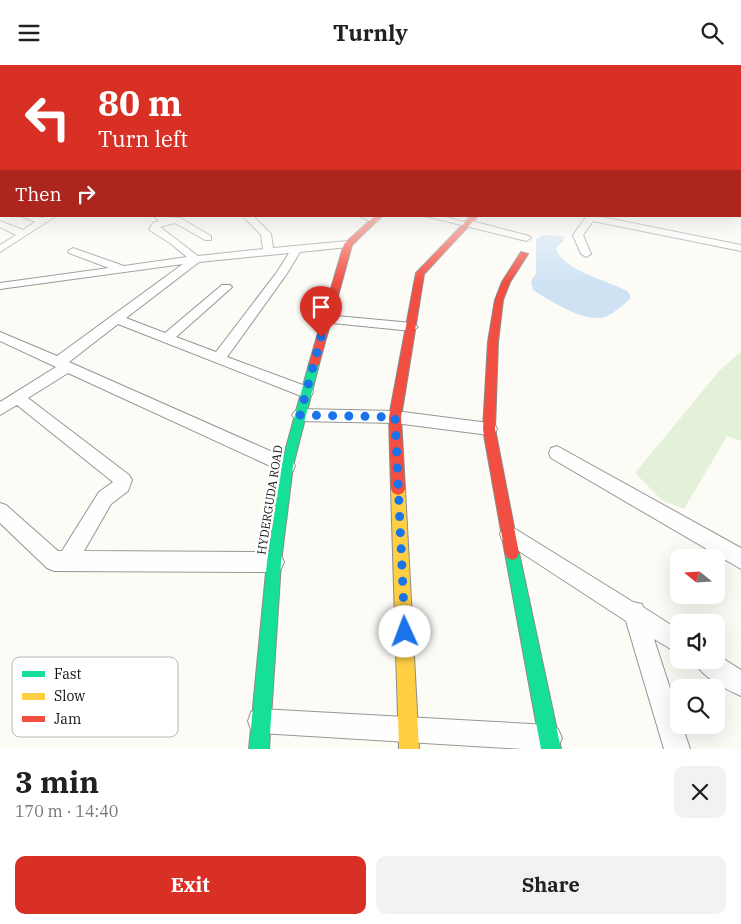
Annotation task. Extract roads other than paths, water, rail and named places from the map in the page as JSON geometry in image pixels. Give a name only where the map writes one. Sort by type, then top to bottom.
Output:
[{"type":"street","points":[[0,249],[46,220]]},
{"type":"street","points":[[161,220],[154,229],[174,241],[196,259]]},
{"type":"street","points":[[176,220],[208,238]]},
{"type":"street","points":[[250,220],[266,235],[268,253]]},
{"type":"street","points":[[0,286],[196,259],[348,244],[369,220]]},
{"type":"street","points":[[586,254],[578,235],[590,220]]},
{"type":"street","points":[[606,220],[741,248]]},
{"type":"street","points":[[409,739],[395,417],[420,273],[470,221],[526,238]]},
{"type":"street","points":[[0,224],[23,234]]},
{"type":"street","name":"HYDERGUDA ROAD","points":[[259,749],[274,562],[287,467],[348,244]]},
{"type":"street","points":[[218,358],[282,273],[296,250]]},
{"type":"street","points":[[73,251],[121,269]]},
{"type":"street","points":[[260,721],[409,739],[550,744],[489,429],[493,342],[499,300],[506,282],[524,254]]},
{"type":"street","points":[[0,409],[18,398],[63,364],[116,319],[196,259]]},
{"type":"street","points":[[167,339],[226,287]]},
{"type":"street","points":[[116,319],[306,392]]},
{"type":"street","points":[[326,319],[412,327]]},
{"type":"street","points":[[0,336],[287,467]]},
{"type":"street","points":[[18,398],[123,480],[122,486],[105,498],[68,561]]},
{"type":"street","points":[[300,415],[395,417],[489,429]]},
{"type":"street","points":[[557,453],[741,559]]},
{"type":"street","points":[[0,511],[54,561],[274,562]]},
{"type":"street","points":[[508,534],[634,612],[670,637]]},
{"type":"street","points":[[634,612],[677,749]]},
{"type":"street","points":[[718,669],[741,684]]},
{"type":"water","points":[[543,235],[563,236],[564,240],[556,248],[560,256],[567,263],[576,269],[627,291],[630,299],[608,316],[597,318],[587,317],[568,310],[533,290],[531,282],[536,273],[536,239]]}]
